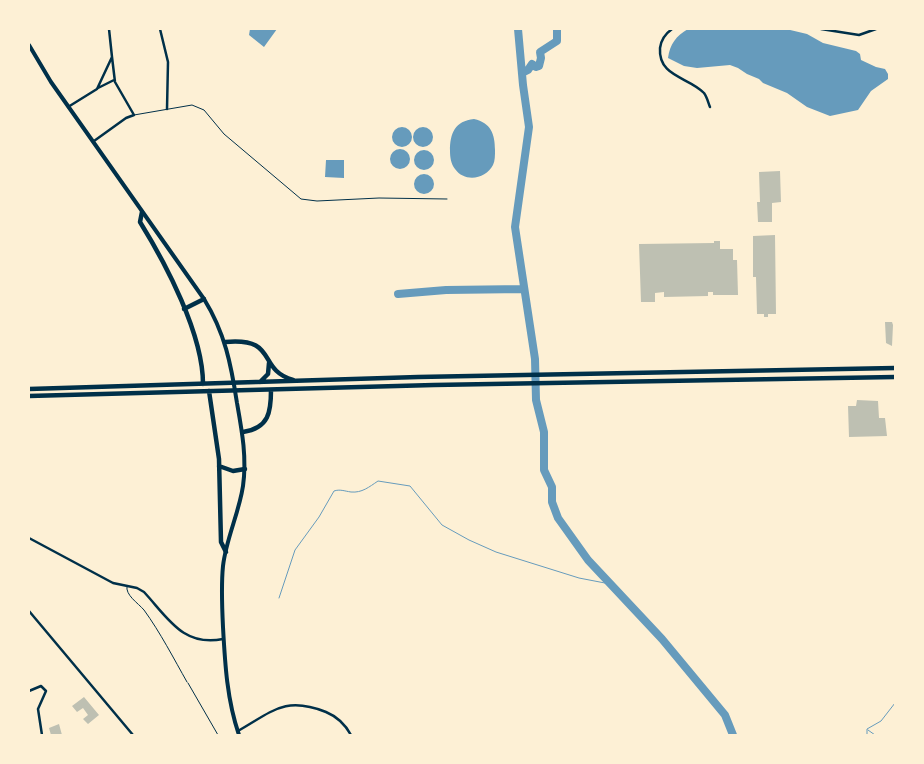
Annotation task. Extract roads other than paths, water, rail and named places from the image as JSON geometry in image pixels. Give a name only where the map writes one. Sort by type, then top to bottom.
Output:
[{"type":"highway","points":[[142,212],[140,222],[164,264],[184,309],[198,349],[203,384]]},
{"type":"highway","points":[[184,309],[204,300]]},
{"type":"highway","points":[[225,342],[242,341],[260,347],[280,374],[297,381]]},
{"type":"highway","points":[[259,382],[268,374],[269,361]]},
{"type":"highway","points":[[889,368],[895,364]]},
{"type":"highway","points":[[29,390],[531,375],[895,368]]},
{"type":"highway","points":[[29,396],[541,383],[895,378]]},
{"type":"highway","points":[[243,432],[257,428],[266,419],[271,406],[271,390]]},
{"type":"highway","points":[[210,391],[219,466],[221,542],[226,552]]},
{"type":"highway","points":[[219,466],[233,472],[245,469]]},
{"type":"main road","points":[[29,45],[40,67],[204,300],[217,322],[225,342],[243,432],[245,469],[242,496],[226,552],[222,581],[223,639],[229,694],[239,733]]},
{"type":"street","points":[[92,142],[126,118],[134,115],[114,80],[109,29]]},
{"type":"street","points":[[160,29],[168,62],[167,108]]},
{"type":"street","points":[[672,29],[665,36],[661,44],[660,52],[663,63],[675,76],[703,92],[710,107]]},
{"type":"street","points":[[821,29],[859,36],[876,29]]},
{"type":"street","points":[[97,89],[112,57]]},
{"type":"street","points":[[68,107],[114,80]]},
{"type":"street","points":[[30,539],[113,583],[127,585],[144,592],[176,628],[187,636],[202,641],[223,639]]},
{"type":"street","points":[[29,611],[133,735]]},
{"type":"street","points":[[29,691],[41,686],[46,691],[38,709],[42,735]]},
{"type":"street","points":[[239,733],[283,706],[296,704],[312,706],[333,714],[344,724],[351,735]]},
{"type":"lane","points":[[134,115],[192,105],[204,110],[224,134],[301,199],[317,202],[379,198],[447,199]]},
{"type":"lane","points":[[127,585],[126,591],[147,614],[187,682]]},
{"type":"water","points":[[250,29],[277,29],[264,47],[249,35]]},
{"type":"water","points":[[688,29],[786,29],[807,34],[823,43],[856,51],[860,54],[861,60],[885,69],[888,79],[871,91],[858,110],[830,116],[807,107],[787,93],[763,83],[759,79],[730,65],[697,68],[684,66],[668,58],[674,41]]},
{"type":"water","points":[[474,119],[484,123],[491,130],[494,139],[495,158],[493,165],[486,174],[470,178],[459,173],[454,167],[450,145],[453,133],[458,125]]},
{"type":"water","points":[[398,127],[406,127],[412,133],[412,141],[406,147],[398,147],[392,141],[392,133]]},
{"type":"water","points":[[419,127],[427,127],[433,133],[433,141],[427,147],[419,147],[413,141],[413,133]]},
{"type":"water","points":[[396,149],[404,149],[410,155],[410,163],[404,169],[396,169],[390,163],[390,155]]},
{"type":"water","points":[[420,150],[428,150],[434,156],[434,164],[428,170],[420,170],[414,164],[414,156]]},
{"type":"water","points":[[326,160],[344,160],[344,178],[325,177]]},
{"type":"water","points":[[420,174],[428,174],[434,180],[434,188],[428,194],[420,194],[414,188],[414,180]]},
{"type":"waterway","points":[[518,29],[529,127],[515,227],[535,359],[536,400],[544,432],[544,470],[552,487],[552,502],[558,518],[588,560],[662,639],[725,715],[733,735]]},
{"type":"waterway","points":[[522,73],[528,70],[532,64],[536,67],[539,66],[540,52],[557,41],[557,29]]},
{"type":"waterway","points":[[398,294],[446,290],[524,289]]},
{"type":"waterway","points":[[279,598],[295,550],[319,517],[334,491],[359,492],[378,481],[410,486],[442,525],[496,552],[579,578],[610,584]]},
{"type":"waterway","points":[[867,735],[867,729],[881,721],[895,703]]},
{"type":"waterway","points":[[868,730],[875,735]]}]
